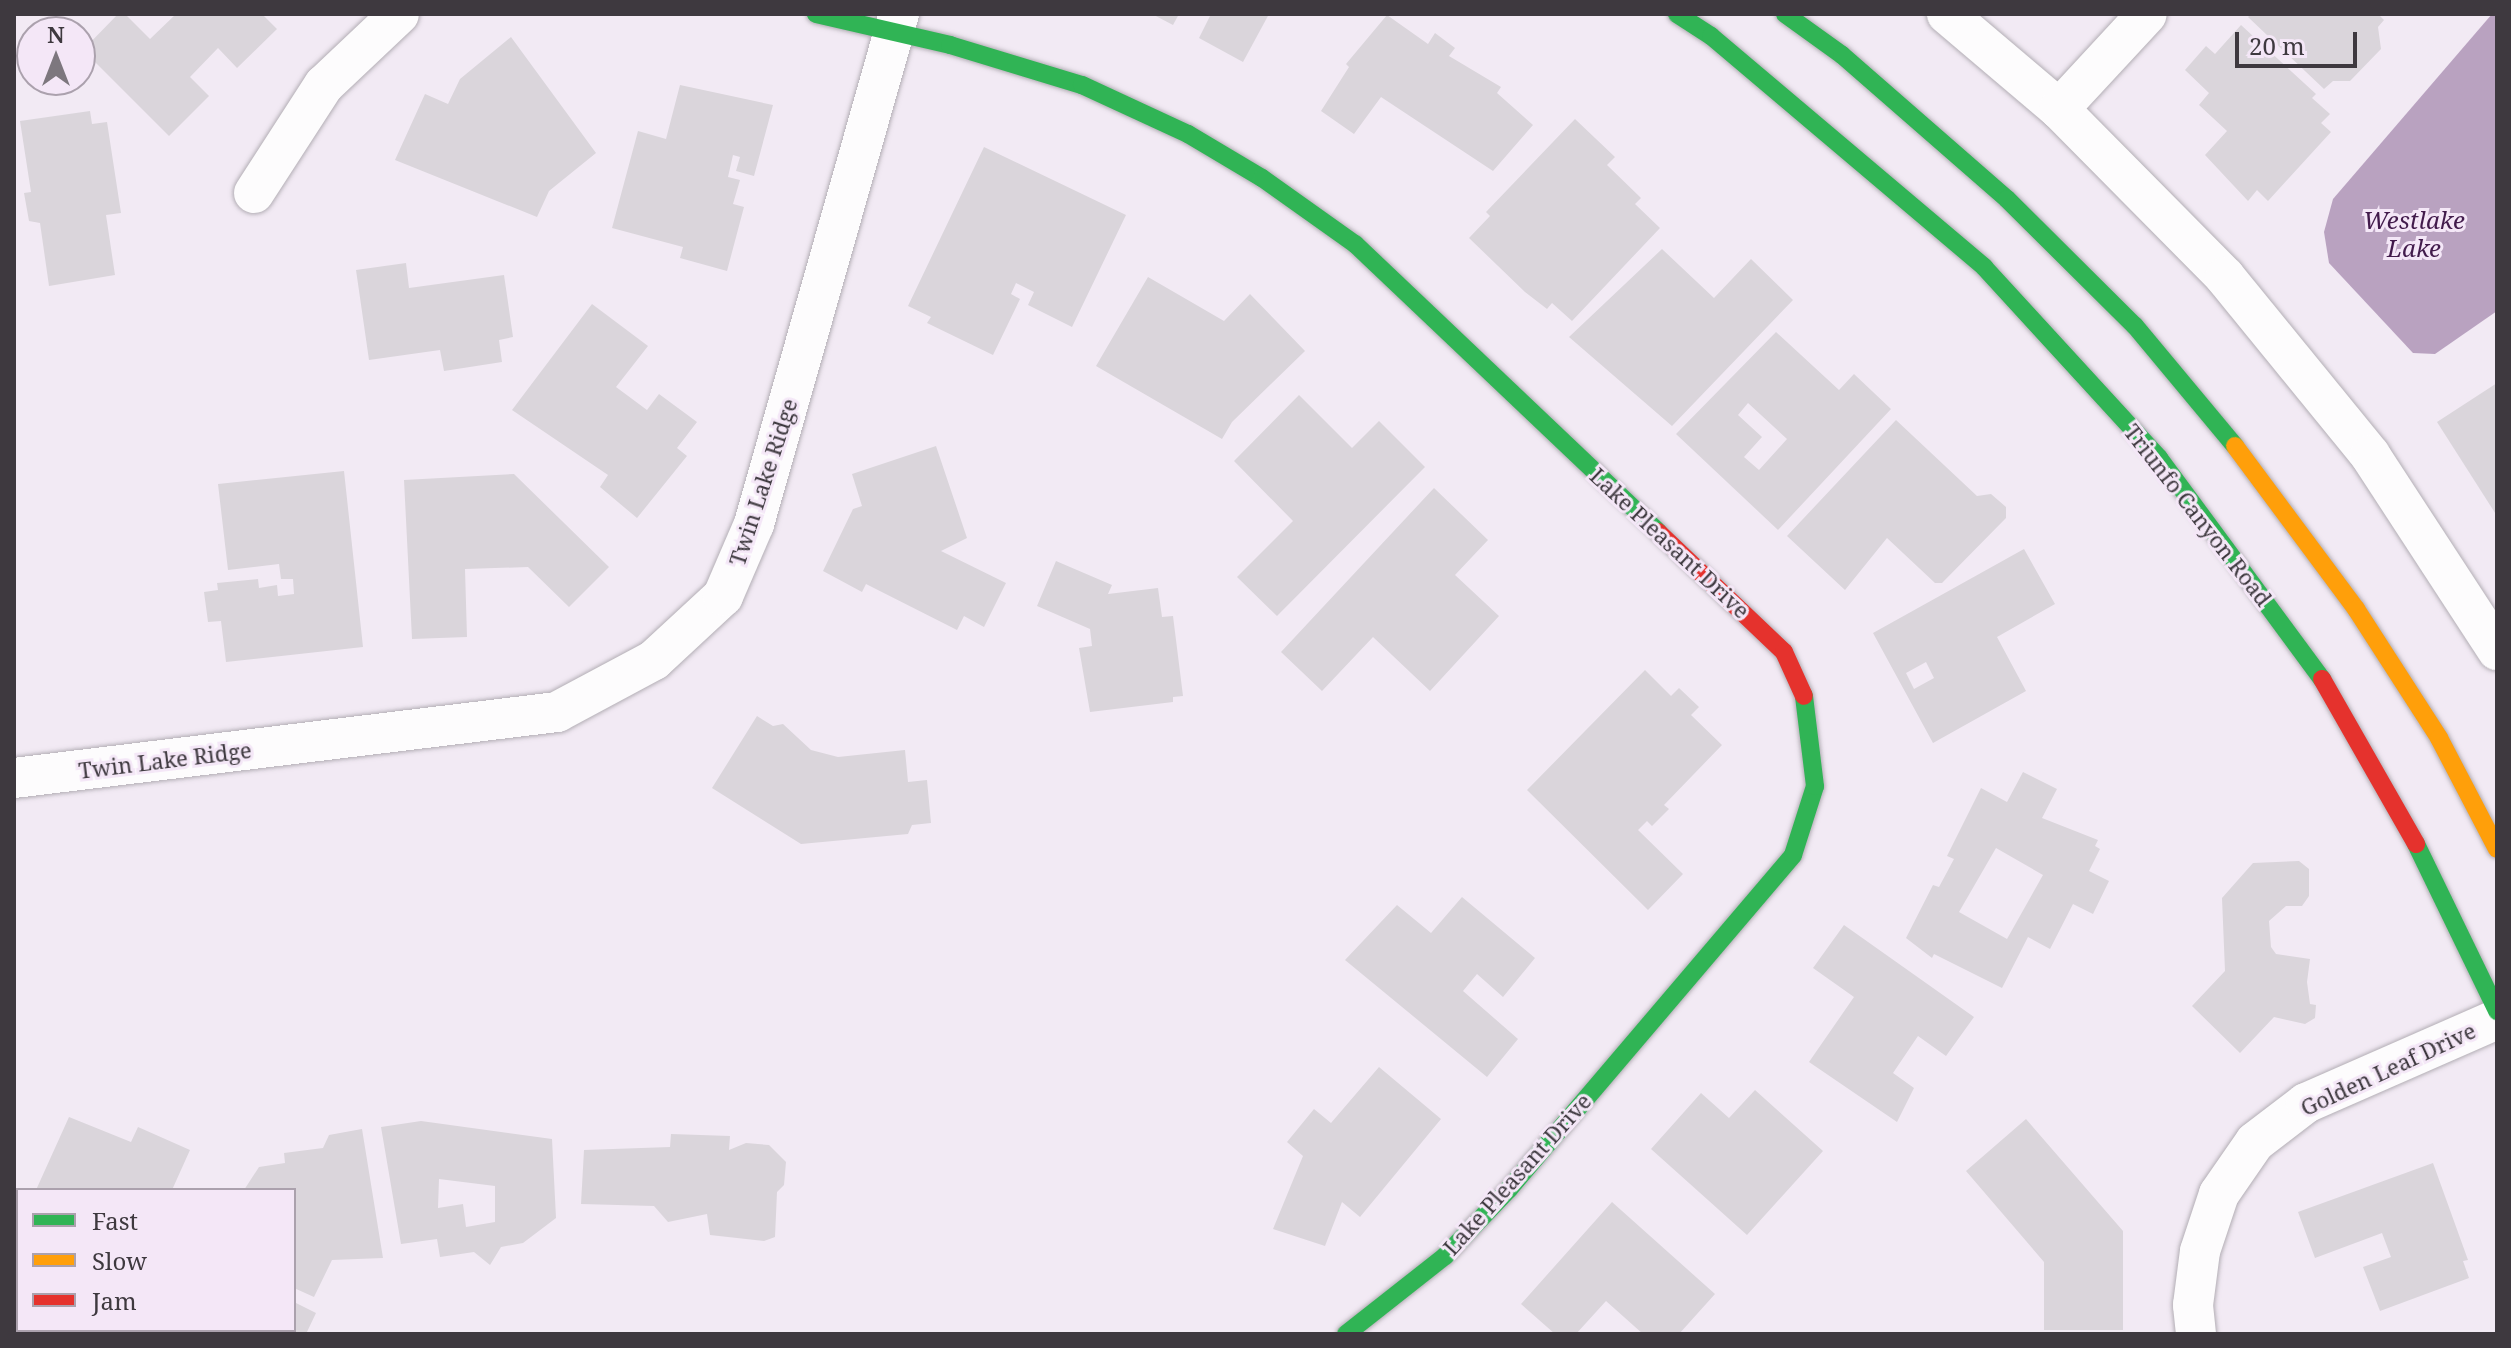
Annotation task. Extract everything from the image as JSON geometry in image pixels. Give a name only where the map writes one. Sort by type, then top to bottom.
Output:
[{"type":"street","points":[[254,193],[324,85],[399,14]]},
{"type":"street","name":"Lake Pleasant Drive","points":[[816,14],[897,23],[1082,85],[1188,134],[1355,244],[1784,652],[1807,703],[1815,786],[1793,855],[1509,1189],[1445,1256],[1346,1334]]},
{"type":"street","name":"Triunfo Canyon Road","points":[[1677,14],[1711,36],[1984,267],[2159,458],[2329,688],[2400,812],[2497,1011]]},
{"type":"street","points":[[1785,14],[1842,55],[2007,199],[2135,326],[2265,481],[2356,609],[2439,738],[2497,849]]},
{"type":"street","points":[[1947,14],[2059,109],[2225,277],[2317,386],[2490,624]]},
{"type":"street","points":[[2059,109],[2147,14]]},
{"type":"street","name":"Twin Lake Ridge","points":[[14,778],[557,712],[654,660],[723,596],[754,524],[897,23]]},
{"type":"street","name":"Golden Leaf Drive","points":[[2196,1334],[2193,1305],[2200,1251],[2219,1194],[2255,1142],[2306,1103],[2497,1019]]},
{"type":"water","name":"Westlake Lake","points":[[2492,14],[2497,14],[2497,311],[2435,354],[2413,353],[2329,263],[2324,232],[2333,199]]},
{"type":"building","points":[[118,14],[125,14],[150,39],[176,14],[262,14],[277,29],[237,68],[218,48],[190,77],[209,96],[169,136],[96,63],[96,37]]},
{"type":"building","points":[[1152,14],[1179,14],[1173,25]]},
{"type":"building","points":[[1211,14],[1269,14],[1243,62],[1199,38]]},
{"type":"building","points":[[2251,14],[2378,14],[2384,20],[2378,27],[2381,49],[2350,81],[2333,81],[2324,89],[2248,17]]},
{"type":"building","points":[[1387,15],[1428,44],[1435,33],[1455,48],[1449,56],[1501,87],[1497,93],[1533,125],[1493,171],[1381,97],[1354,134],[1321,111],[1349,67],[1346,64]]},
{"type":"building","points":[[2241,25],[2316,94],[2312,98],[2330,114],[2321,123],[2331,132],[2268,201],[2257,190],[2248,201],[2205,155],[2227,131],[2199,105],[2209,93],[2185,70],[2206,46],[2215,54]]},
{"type":"building","points":[[511,37],[596,153],[549,191],[537,217],[395,160],[425,94],[448,104],[460,79]]},
{"type":"building","points":[[680,85],[773,105],[754,176],[736,171],[740,157],[733,155],[728,177],[740,180],[733,204],[744,207],[727,271],[680,258],[683,247],[612,228],[638,131],[666,139]]},
{"type":"building","points":[[90,111],[92,124],[107,122],[121,213],[106,215],[115,275],[49,286],[40,223],[29,221],[24,193],[31,192],[20,121]]},
{"type":"building","points":[[1575,119],[1615,157],[1607,165],[1641,198],[1635,204],[1660,228],[1572,321],[1552,303],[1547,309],[1525,292],[1469,238],[1490,216],[1486,212]]},
{"type":"building","points":[[984,147],[1126,215],[1072,327],[1028,305],[1034,292],[1016,283],[1011,294],[1020,299],[993,355],[927,323],[931,317],[908,306]]},
{"type":"building","points":[[1662,249],[1714,298],[1751,259],[1793,300],[1672,426],[1569,337]]},
{"type":"building","points":[[406,263],[409,288],[504,275],[513,337],[499,340],[502,362],[444,371],[440,350],[369,360],[356,270]]},
{"type":"building","points":[[1148,277],[1224,321],[1250,294],[1305,351],[1232,422],[1222,439],[1096,366]]},
{"type":"building","points":[[592,304],[648,346],[616,387],[647,410],[659,394],[697,422],[677,448],[687,456],[637,518],[600,487],[608,475],[512,410]]},
{"type":"building","points":[[1776,332],[1839,390],[1854,374],[1891,409],[1778,530],[1676,434]],"holes":[[[1748,403],[1787,439],[1759,470],[1744,457],[1762,437],[1738,415]]]},
{"type":"building","points":[[2497,383],[2497,516],[2437,422]]},
{"type":"building","points":[[1299,395],[1352,448],[1379,421],[1425,467],[1277,616],[1237,577],[1293,521],[1234,461]]},
{"type":"building","points":[[1896,420],[1977,496],[1991,494],[2006,507],[2006,518],[1942,583],[1935,583],[1887,538],[1845,590],[1787,536]]},
{"type":"building","points":[[936,446],[967,538],[941,551],[1006,583],[984,627],[964,616],[957,630],[866,584],[862,592],[823,571],[853,509],[862,506],[852,474]]},
{"type":"building","points":[[344,471],[363,647],[226,662],[221,621],[208,622],[204,592],[218,590],[217,583],[258,579],[259,588],[277,585],[278,596],[294,594],[293,579],[281,579],[279,564],[228,570],[218,484]]},
{"type":"building","points":[[514,474],[609,567],[569,607],[528,567],[465,569],[467,637],[412,639],[404,480]]},
{"type":"building","points":[[1434,488],[1488,540],[1455,575],[1499,616],[1430,691],[1373,637],[1322,691],[1281,652]]},
{"type":"building","points":[[2024,549],[2055,604],[1997,637],[2026,691],[1933,743],[1873,633]],"holes":[[[1926,662],[1934,678],[1914,689],[1906,673]]]},
{"type":"building","points":[[1056,561],[1112,585],[1108,594],[1158,588],[1162,617],[1173,616],[1183,696],[1173,697],[1173,702],[1090,712],[1079,648],[1092,646],[1090,629],[1037,606]]},
{"type":"building","points":[[1645,670],[1671,696],[1679,688],[1699,707],[1691,715],[1722,745],[1664,805],[1669,809],[1652,826],[1647,821],[1638,830],[1683,874],[1648,910],[1527,790]]},
{"type":"building","points":[[757,716],[773,726],[783,724],[811,750],[838,757],[905,750],[908,782],[927,780],[931,823],[912,825],[908,834],[801,844],[712,788]]},
{"type":"building","points":[[2023,772],[2057,789],[2042,818],[2098,840],[2095,846],[2100,849],[2089,871],[2109,881],[2093,914],[2073,904],[2050,949],[2028,937],[2002,988],[1934,954],[1932,958],[1906,938],[1933,885],[1939,887],[1954,859],[1947,856],[1981,788],[2007,802]],"holes":[[[1996,848],[2043,875],[2007,939],[1959,912]]]},
{"type":"building","points":[[2299,861],[2309,869],[2309,896],[2302,906],[2286,906],[2269,921],[2271,947],[2276,954],[2310,959],[2307,982],[2310,1004],[2316,1005],[2315,1018],[2305,1024],[2274,1017],[2240,1053],[2192,1006],[2225,971],[2222,898],[2253,863]]},
{"type":"building","points":[[1462,897],[1535,958],[1503,997],[1477,974],[1463,991],[1518,1039],[1487,1077],[1345,960],[1397,905],[1431,933]]},
{"type":"building","points":[[1844,925],[1974,1017],[1946,1056],[1918,1036],[1893,1073],[1914,1088],[1897,1122],[1809,1062],[1854,997],[1813,968]]},
{"type":"building","points":[[1379,1067],[1441,1119],[1360,1217],[1342,1202],[1325,1246],[1273,1229],[1303,1156],[1287,1142],[1314,1109],[1331,1123]]},
{"type":"building","points":[[1755,1090],[1823,1151],[1747,1235],[1651,1149],[1701,1093],[1729,1118]]},
{"type":"building","points":[[69,1117],[131,1142],[138,1127],[190,1150],[173,1188],[37,1188]]},
{"type":"building","points":[[2026,1119],[2123,1231],[2123,1330],[2044,1330],[2044,1262],[1966,1171]]},
{"type":"building","points":[[421,1121],[552,1139],[556,1218],[523,1243],[501,1247],[490,1265],[474,1252],[440,1257],[437,1239],[401,1244],[381,1127]],"holes":[[[439,1179],[495,1186],[495,1222],[466,1227],[463,1204],[438,1208]]]},
{"type":"building","points":[[362,1129],[383,1258],[332,1260],[314,1297],[296,1289],[296,1188],[245,1188],[259,1167],[285,1163],[284,1153],[323,1148],[329,1135]]},
{"type":"building","points":[[671,1134],[730,1136],[729,1150],[746,1143],[769,1145],[786,1162],[784,1185],[777,1192],[775,1237],[764,1241],[710,1235],[707,1214],[668,1222],[654,1206],[581,1204],[584,1150],[670,1147]]},
{"type":"building","points":[[2433,1163],[2468,1260],[2463,1261],[2469,1278],[2380,1311],[2363,1267],[2391,1257],[2382,1233],[2315,1258],[2298,1212]]},
{"type":"building","points":[[1612,1202],[1715,1294],[1679,1334],[1643,1334],[1606,1301],[1576,1334],[1555,1334],[1521,1304]]},
{"type":"building","points":[[296,1303],[316,1313],[306,1334],[178,1334],[296,1332]]},
{"type":"traffic: fast","points":[[816,14],[950,45],[1082,85],[1188,134],[1262,178],[1355,244],[1658,532]]},
{"type":"traffic: fast","points":[[1677,14],[1711,36],[1984,267],[2159,458],[2322,679]]},
{"type":"traffic: fast","points":[[1785,14],[1842,55],[2007,199],[2135,326],[2235,446]]},
{"type":"traffic: fast","points":[[1346,1334],[1445,1256],[1509,1189],[1793,855],[1815,786],[1804,696]]},
{"type":"traffic: fast","points":[[2416,844],[2497,1011]]},
{"type":"traffic: slow","points":[[2235,446],[2356,609],[2439,738],[2497,849]]},
{"type":"traffic: jam","points":[[1658,532],[1784,652],[1804,696]]},
{"type":"traffic: jam","points":[[2322,679],[2416,844]]}]
